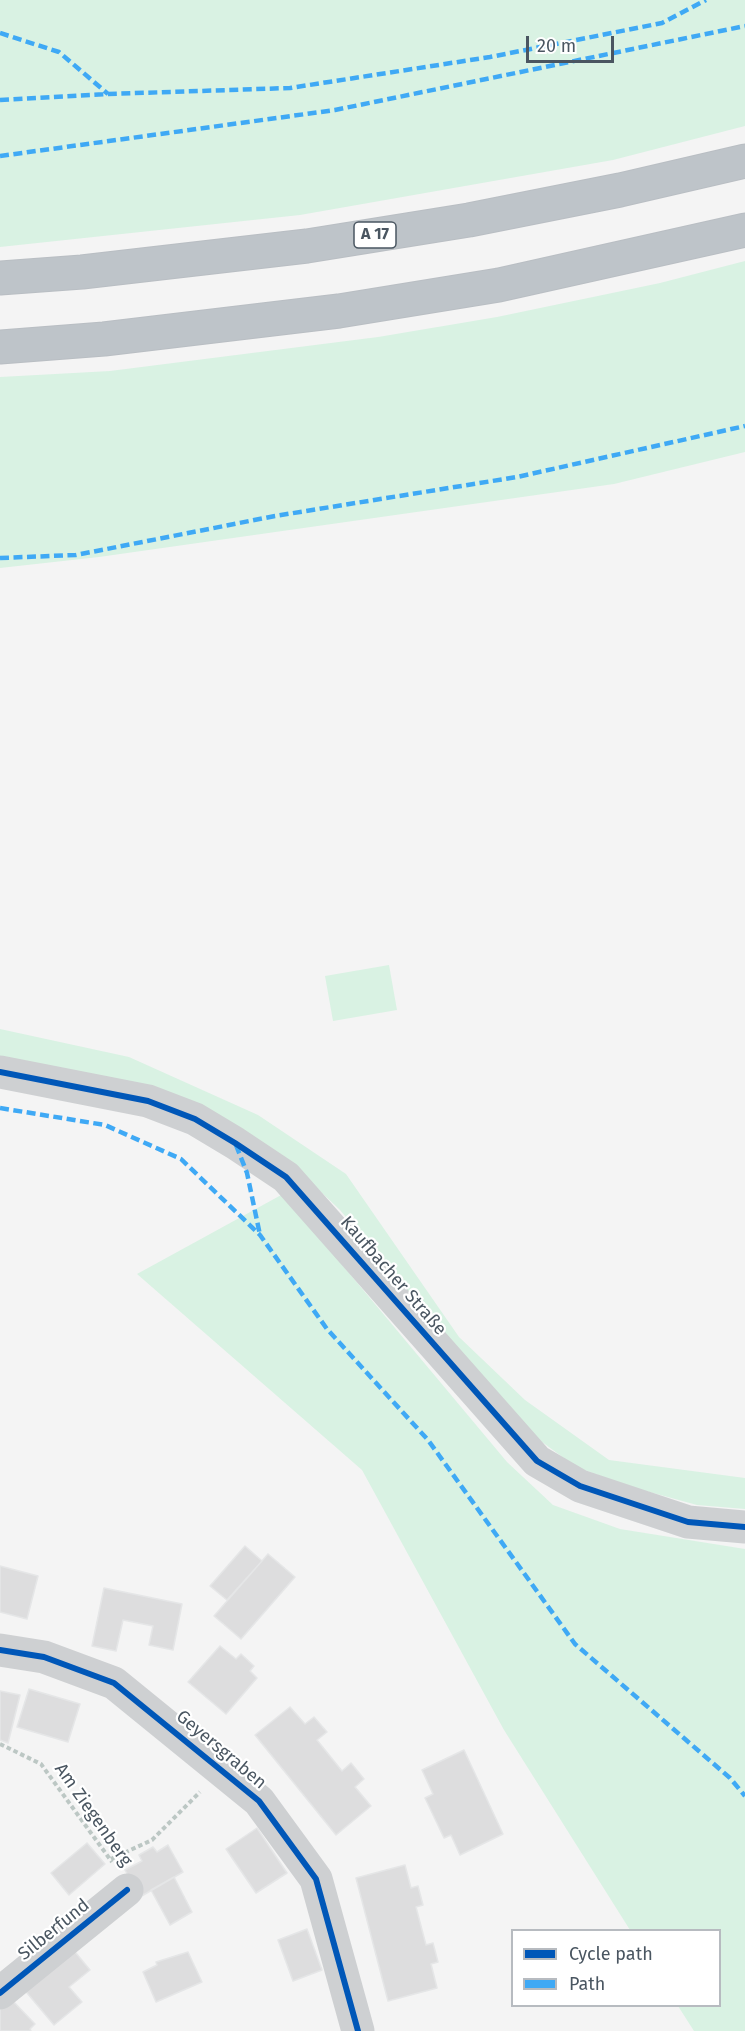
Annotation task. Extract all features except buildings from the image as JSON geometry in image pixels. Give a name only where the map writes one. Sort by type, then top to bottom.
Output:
[{"type":"highway","name":"A 17","points":[[0,278],[82,272],[318,244],[468,220],[620,190],[745,161]]},
{"type":"highway","points":[[0,347],[104,339],[339,311],[499,285],[745,230]]},
{"type":"street","name":"Kaufbacher Straße","points":[[0,1072],[148,1101],[195,1119],[235,1143],[286,1177],[537,1461],[579,1486],[688,1522],[745,1527]]},
{"type":"street","name":"Geyersgraben","points":[[0,1650],[44,1657],[114,1683],[223,1769],[259,1801],[316,1879],[358,2031]]},
{"type":"street","name":"Silberfund","points":[[0,1993],[127,1890]]},
{"type":"path","points":[[111,1859],[153,1840],[223,1769]]},
{"type":"green space","points":[[0,0],[745,0],[745,126],[613,160],[300,215],[0,247]]},
{"type":"green space","points":[[745,261],[745,452],[614,484],[99,557],[0,568],[0,377],[110,371],[378,337],[497,317],[660,283]]},
{"type":"green space","points":[[389,965],[397,1010],[333,1021],[325,976]]},
{"type":"green space","points":[[0,1029],[129,1057],[258,1115],[346,1174],[459,1337],[525,1400],[609,1460],[745,1478],[745,1509],[697,1505],[631,1487],[576,1467],[519,1425],[340,1210],[282,1155],[138,1083],[0,1056]]},
{"type":"green space","points":[[283,1194],[507,1462],[553,1505],[620,1529],[745,1549],[745,2031],[694,2031],[679,2007],[721,2007],[721,1929],[629,1929],[504,1730],[362,1470],[137,1274]]},
{"type":"marked path","points":[[0,100],[290,88],[490,57],[662,23],[706,0]]},
{"type":"marked path","points":[[0,156],[335,110],[745,26]]},
{"type":"marked path","points":[[0,33],[59,52],[108,94]]},
{"type":"marked path","points":[[0,558],[76,555],[275,516],[517,477],[745,426]]},
{"type":"marked path","points":[[0,1108],[105,1125],[181,1159],[260,1235],[327,1329],[428,1440],[575,1644],[730,1778],[745,1796]]},
{"type":"marked path","points":[[236,1145],[247,1173],[260,1235]]},
{"type":"cycle path","points":[[0,1072],[148,1101],[195,1119],[235,1143],[286,1177],[537,1461],[580,1486],[688,1522],[745,1527]]},
{"type":"cycle path","points":[[0,1650],[44,1657],[114,1683],[259,1801],[316,1879],[358,2031]]},
{"type":"cycle path","points":[[0,1993],[127,1890]]}]
